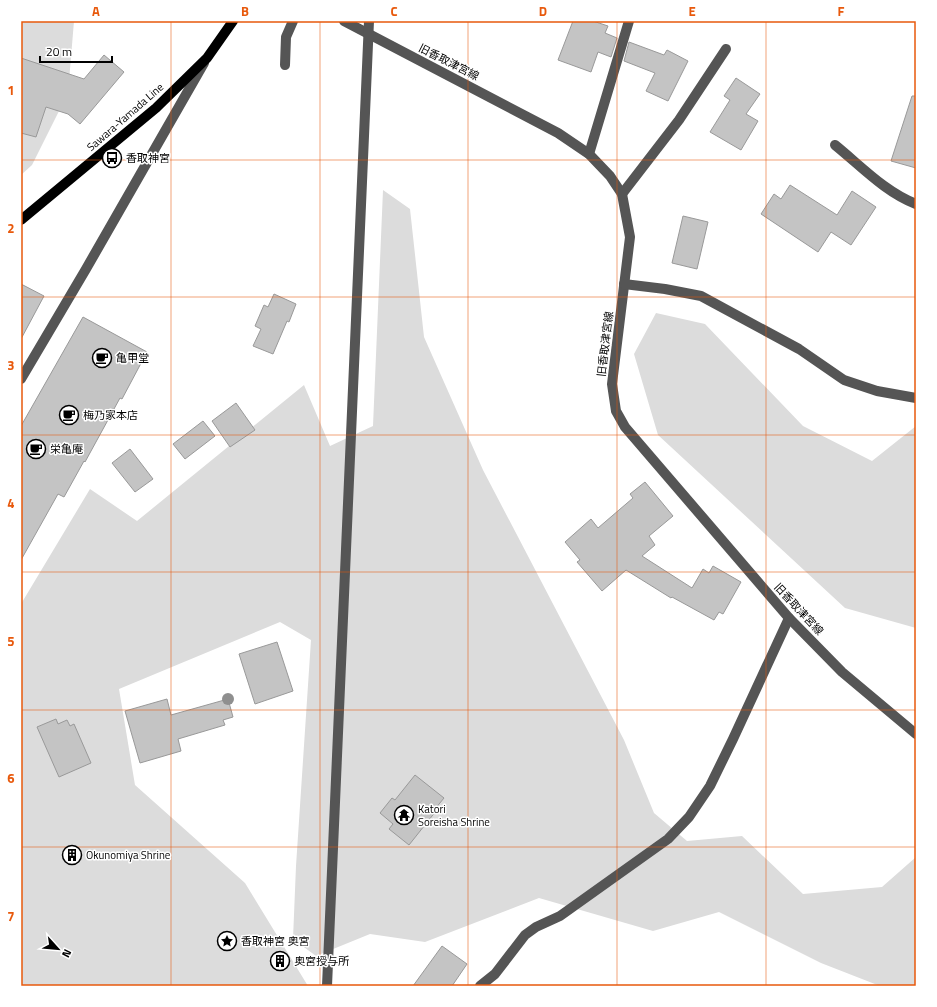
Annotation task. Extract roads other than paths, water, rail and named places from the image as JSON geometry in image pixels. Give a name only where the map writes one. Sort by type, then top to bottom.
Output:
[{"type":"main road","name":"Sawara-Yamada Line","points":[[21,220],[156,108],[207,58],[233,21]]},
{"type":"street","points":[[285,65],[286,37],[293,21]]},
{"type":"street","name":"旧香取津宮線","points":[[344,21],[558,133],[589,154],[610,176],[622,194],[630,237],[612,384],[616,411],[625,427],[789,618],[842,672],[916,734]]},
{"type":"street","points":[[327,986],[369,21]]},
{"type":"street","points":[[589,154],[629,21]]},
{"type":"street","points":[[622,194],[679,120],[726,49]]},
{"type":"street","points":[[21,380],[207,58]]},
{"type":"street","points":[[835,145],[886,187],[908,201],[916,204]]},
{"type":"street","points":[[624,284],[665,289],[701,296],[799,349],[844,380],[877,391],[916,398]]},
{"type":"street","points":[[480,986],[494,974],[525,935],[536,927],[560,916],[668,838],[690,817],[710,786],[727,753],[789,618]]},
{"type":"place","name":"香取神宮","points":[[112,158]]},
{"type":"place","name":"亀甲堂","points":[[102,358]]},
{"type":"place","name":"梅乃家本店","points":[[69,415]]},
{"type":"place","name":"栄亀庵","points":[[36,449]]},
{"type":"place","name":"Katori Soreisha Shrine","points":[[404,815]]},
{"type":"place","name":"Okunomiya Shrine","points":[[72,855]]},
{"type":"place","name":"香取神宮 奥宮","points":[[227,941]]},
{"type":"place","name":"奥宮授与所","points":[[280,961]]}]
